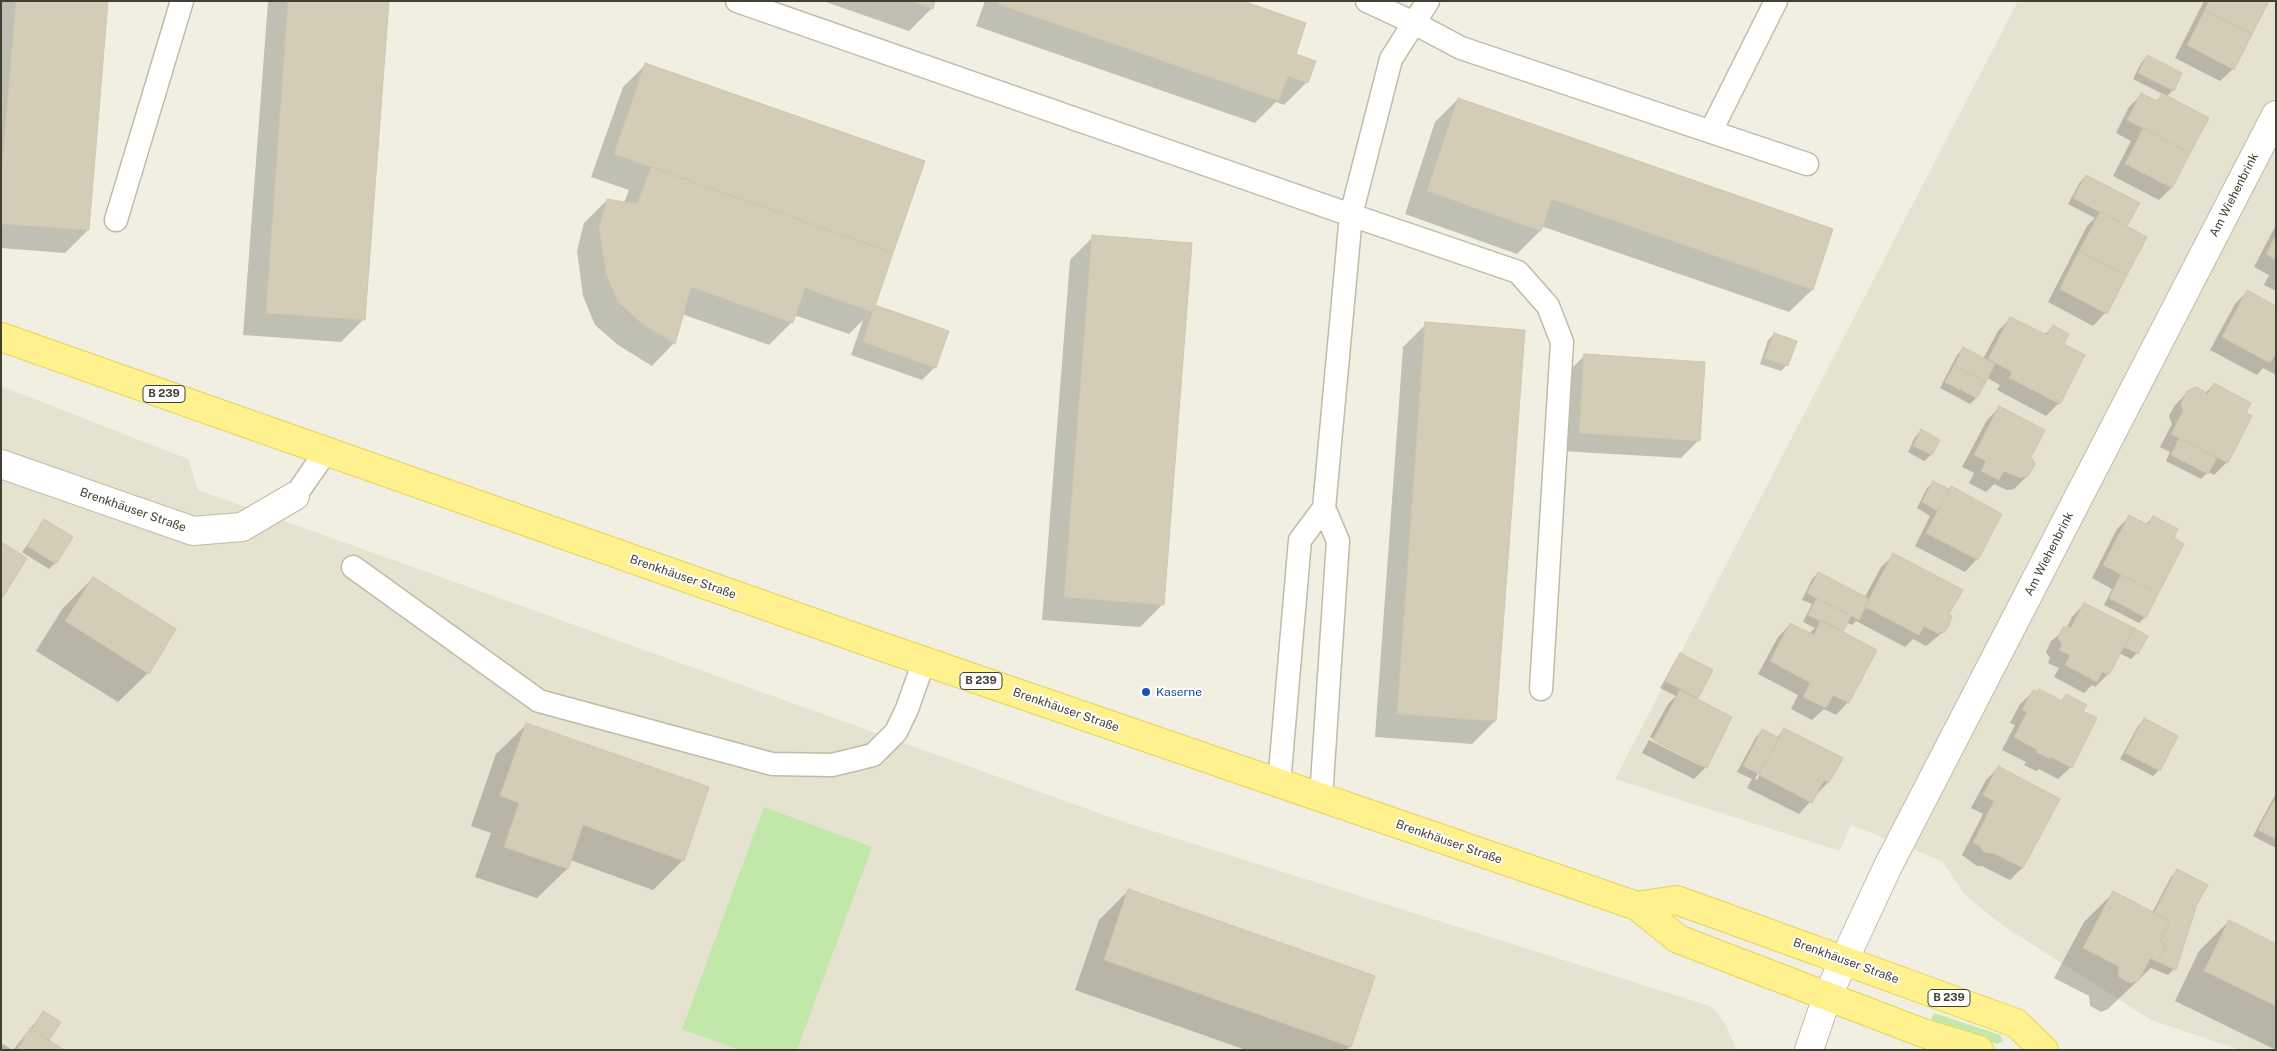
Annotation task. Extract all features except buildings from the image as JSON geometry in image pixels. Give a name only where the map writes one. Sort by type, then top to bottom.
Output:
[{"type":"main road","name":"Brenkhäuser Straße","points":[[1,337],[924,661],[1637,906],[1678,939],[1923,1033],[1979,1050]]},
{"type":"main road","name":"Brenkhäuser Straße","points":[[1637,906],[1676,900],[2016,1023],[2044,1050]]},
{"type":"street","name":"Am Wiehenbrink","points":[[1809,1050],[1827,997],[1892,857],[2276,115]]},
{"type":"street","name":"Brenkhäuser Straße","points":[[1,464],[193,531],[242,527],[295,496]]},
{"type":"lane","points":[[116,220],[182,1]]},
{"type":"lane","points":[[737,1],[1518,272],[1548,306],[1562,342],[1541,689]]},
{"type":"lane","points":[[1367,1],[1461,48],[1807,164]]},
{"type":"lane","points":[[1321,798],[1338,541],[1324,508],[1351,214],[1391,59],[1428,1]]},
{"type":"lane","points":[[1711,131],[1776,1]]},
{"type":"lane","name":"Brenkhäuser Straße","points":[[295,496],[326,450]]},
{"type":"lane","points":[[1279,784],[1300,540],[1324,508]]},
{"type":"lane","points":[[353,566],[539,701],[772,764],[832,765],[873,755],[896,732],[908,709],[924,661]]},
{"type":"shaded area","points":[[2018,1],[2276,1],[2276,1050],[2240,1050],[2151,1020],[2002,925],[1965,895],[1942,861],[1851,825],[1840,851],[1615,779]]},
{"type":"shaded area","points":[[1,386],[188,459],[198,490],[1124,822],[1713,1007],[1725,1024],[1737,1050],[1,1050]]},
{"type":"green space","points":[[764,807],[872,847],[797,1050],[739,1050],[682,1029]]},
{"type":"green space","points":[[1934,1013],[2000,1035],[2003,1041],[1997,1044],[1931,1020]]},
{"type":"place","name":"Kaserne","points":[[1146,692]]}]
